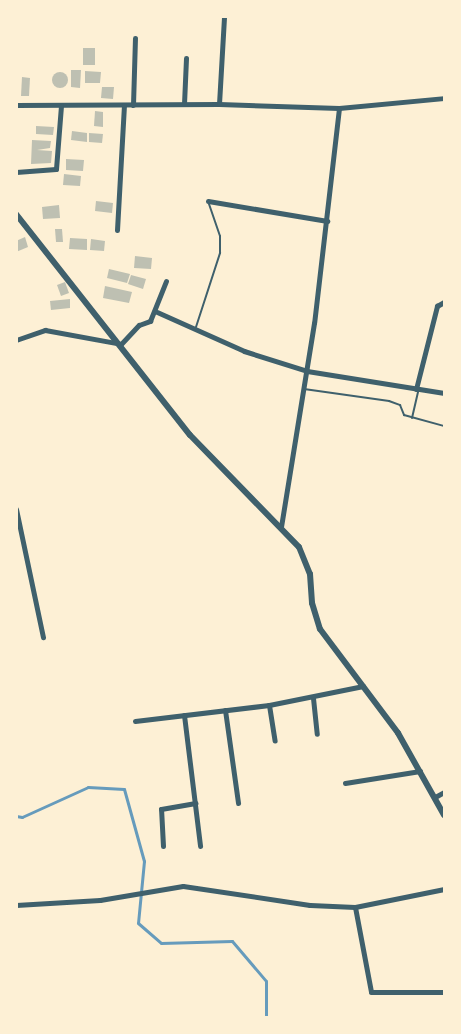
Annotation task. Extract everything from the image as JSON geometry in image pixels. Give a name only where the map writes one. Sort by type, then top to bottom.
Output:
[{"type":"street","points":[[219,104],[224,16]]},
{"type":"street","points":[[133,105],[135,38]]},
{"type":"street","points":[[184,104],[186,58]]},
{"type":"street","points":[[16,105],[219,104],[339,108],[444,98]]},
{"type":"street","points":[[117,230],[124,105]]},
{"type":"street","points":[[16,172],[56,169],[61,106]]},
{"type":"street","points":[[281,526],[307,371],[339,108]]},
{"type":"street","points":[[208,201],[327,220]]},
{"type":"street","points":[[16,214],[121,344],[190,435],[281,526],[307,561],[320,629],[363,686],[420,771],[444,815]]},
{"type":"street","points":[[121,344],[157,312],[166,281]]},
{"type":"street","points":[[417,389],[437,306],[444,303]]},
{"type":"street","points":[[157,312],[195,330],[307,371],[444,393]]},
{"type":"street","points":[[16,340],[45,330],[121,344]]},
{"type":"street","points":[[16,508],[43,637]]},
{"type":"street","points":[[135,721],[269,705],[313,698],[363,686]]},
{"type":"street","points":[[313,698],[317,734]]},
{"type":"street","points":[[269,705],[275,741]]},
{"type":"street","points":[[225,710],[238,803]]},
{"type":"street","points":[[184,715],[200,846]]},
{"type":"street","points":[[345,783],[420,771]]},
{"type":"street","points":[[435,797],[444,792]]},
{"type":"street","points":[[163,846],[161,808],[195,803]]},
{"type":"street","points":[[16,905],[100,900],[130,893],[198,886],[291,902],[355,907],[444,889]]},
{"type":"street","points":[[355,907],[371,992],[444,992]]},
{"type":"lane","points":[[195,330],[220,253],[220,236],[208,201]]},
{"type":"lane","points":[[304,389],[389,401],[400,405],[401,413],[444,426]]},
{"type":"lane","points":[[412,418],[417,389]]},
{"type":"building","points":[[83,48],[95,48],[95,65],[83,65]]},
{"type":"building","points":[[71,70],[81,70],[80,88],[71,87]]},
{"type":"building","points":[[85,71],[101,72],[100,83],[85,83]]},
{"type":"building","points":[[57,72],[63,72],[68,80],[66,86],[57,88],[52,83],[52,77]]},
{"type":"building","points":[[22,77],[30,78],[29,96],[21,96]]},
{"type":"building","points":[[102,87],[114,87],[113,99],[101,98]]},
{"type":"building","points":[[95,111],[103,112],[103,127],[94,126]]},
{"type":"building","points":[[36,126],[54,127],[53,135],[36,134]]},
{"type":"building","points":[[72,131],[87,133],[87,142],[71,140]]},
{"type":"building","points":[[89,133],[103,134],[102,143],[89,142]]},
{"type":"building","points":[[32,140],[51,141],[50,148],[37,150],[52,151],[51,163],[31,164]]},
{"type":"building","points":[[66,159],[84,160],[83,171],[66,170]]},
{"type":"building","points":[[64,174],[81,176],[80,186],[63,185]]},
{"type":"building","points":[[96,201],[113,203],[112,213],[95,211]]},
{"type":"building","points":[[59,205],[60,218],[43,219],[42,207]]},
{"type":"building","points":[[55,229],[62,229],[63,242],[56,242]]},
{"type":"building","points":[[25,237],[28,247],[16,252],[16,241]]},
{"type":"building","points":[[70,238],[87,239],[87,250],[69,249]]},
{"type":"building","points":[[91,239],[105,241],[104,251],[90,250]]},
{"type":"building","points":[[135,256],[152,258],[151,269],[134,268]]},
{"type":"building","points":[[109,269],[130,274],[127,283],[107,278]]},
{"type":"building","points":[[131,275],[146,279],[143,289],[128,284]]},
{"type":"building","points":[[65,282],[69,293],[61,296],[57,285]]},
{"type":"building","points":[[105,286],[132,292],[129,303],[103,298]]},
{"type":"building","points":[[70,299],[70,308],[51,310],[50,301]]},
{"type":"waterway","points":[[16,816],[22,817],[88,787],[124,789],[144,861],[138,923],[161,943],[232,941],[266,981],[266,1018]]}]
